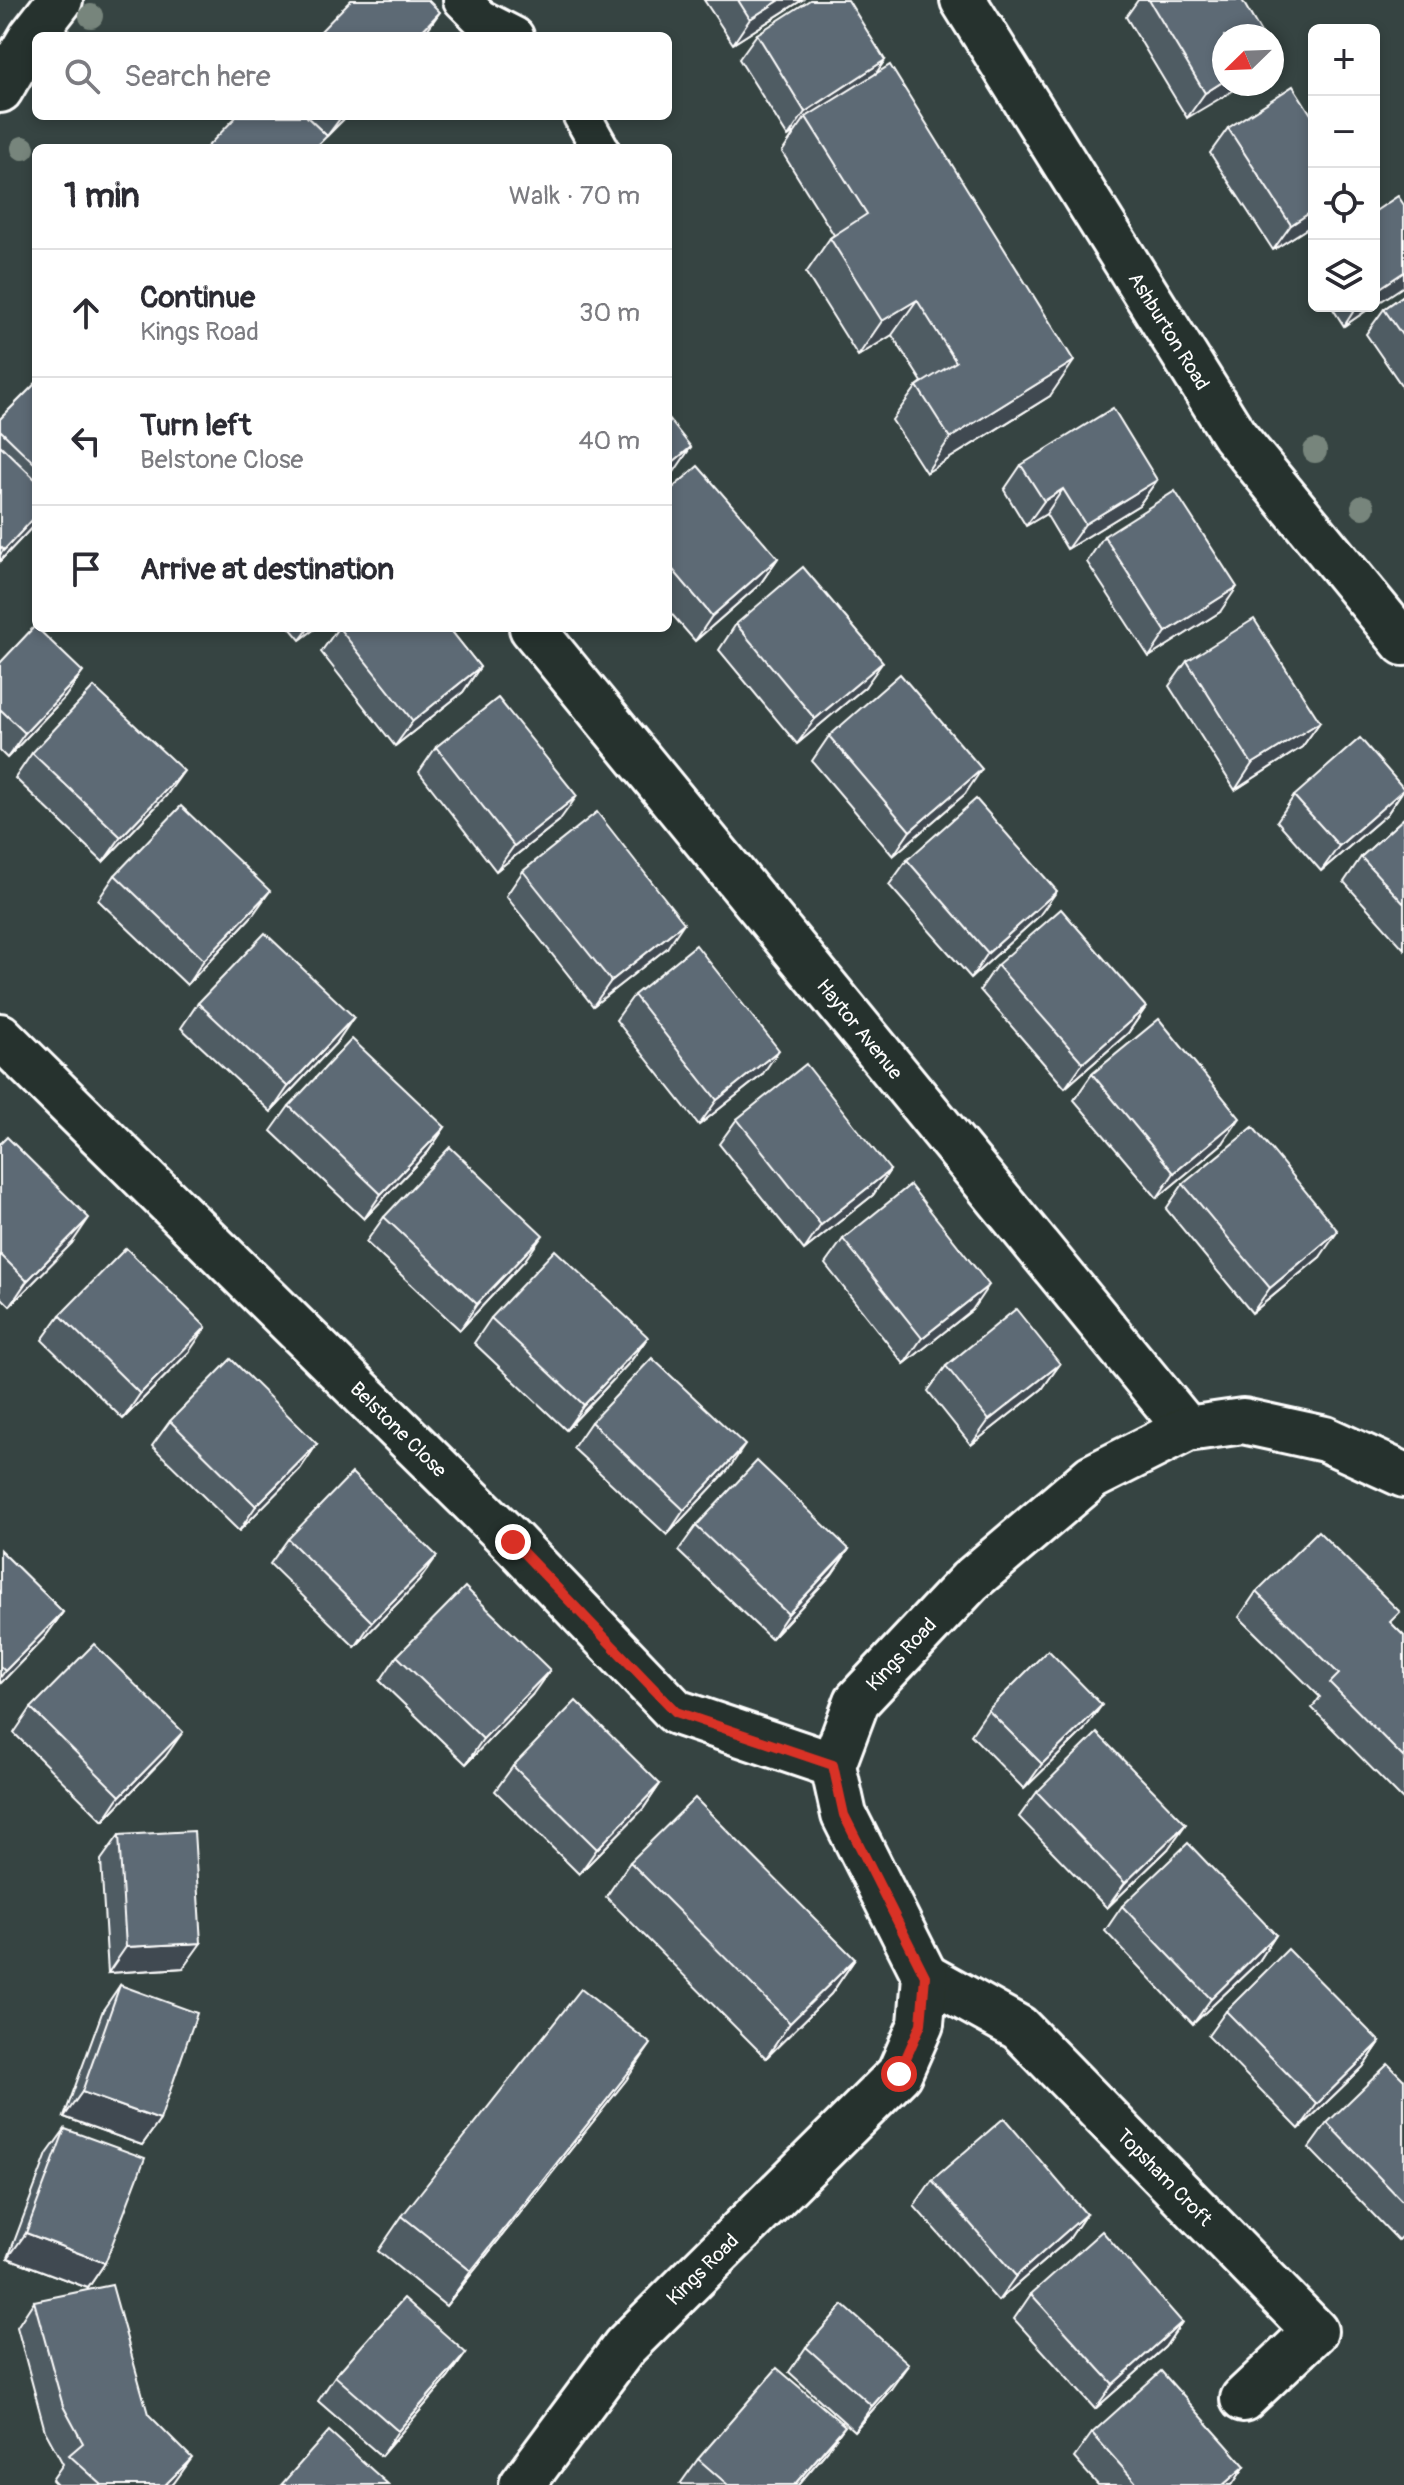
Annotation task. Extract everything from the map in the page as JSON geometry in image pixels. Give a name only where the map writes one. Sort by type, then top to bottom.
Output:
[{"type":"street","points":[[35,32],[60,0]]},
{"type":"street","name":"Ashburton Road","points":[[963,0],[1234,435],[1404,643]]},
{"type":"street","points":[[0,90],[32,36]]},
{"type":"street","name":"Haytor Avenue","points":[[535,632],[1187,1429]]},
{"type":"street","name":"Belstone Close","points":[[0,1036],[513,1542],[676,1712],[833,1765]]},
{"type":"street","name":"Kings Road","points":[[833,1765],[857,1701],[970,1581],[1092,1477],[1187,1429],[1243,1421],[1325,1439],[1404,1475]]},
{"type":"street","points":[[833,1765],[844,1815],[925,1976]]},
{"type":"street","name":"Kings Road","points":[[522,2485],[625,2346],[899,2074],[921,2024],[925,1976]]},
{"type":"street","name":"Topsham Croft","points":[[925,1976],[1019,2028],[1315,2331],[1243,2399]]},
{"type":"lane","points":[[462,0],[480,18],[507,32]]},
{"type":"lane","points":[[584,120],[598,144]]},
{"type":"building","points":[[351,0],[428,0],[440,12],[421,32],[320,32]]},
{"type":"building","points":[[738,0],[780,0],[750,19]]},
{"type":"building","points":[[810,0],[848,0],[885,60],[805,112],[757,34]]},
{"type":"building","points":[[1149,0],[1242,0],[1256,24],[1212,24],[1212,89],[1205,93]]},
{"type":"building","points":[[890,65],[1074,361],[950,438],[917,386],[956,362],[917,300],[882,321],[830,238],[867,214],[806,117]]},
{"type":"building","points":[[1293,86],[1308,110],[1308,214],[1291,225],[1228,128],[1278,96],[1284,96],[1284,92]]},
{"type":"building","points":[[233,120],[310,120],[327,136],[319,144],[210,144]]},
{"type":"building","points":[[1398,196],[1404,205],[1404,272],[1380,288],[1380,240],[1380,208]]},
{"type":"building","points":[[1404,295],[1404,338],[1384,309]]},
{"type":"building","points":[[32,387],[32,461],[0,430],[0,419]]},
{"type":"building","points":[[1113,408],[1157,480],[1085,524],[1063,489],[1044,501],[1021,465]]},
{"type":"building","points":[[672,423],[691,447],[672,463]]},
{"type":"building","points":[[0,445],[32,476],[32,520],[4,550],[0,546]]},
{"type":"building","points":[[698,466],[778,558],[712,616],[672,569],[672,489]]},
{"type":"building","points":[[1175,491],[1237,587],[1166,632],[1104,536]]},
{"type":"building","points":[[803,567],[883,662],[815,719],[736,624]]},
{"type":"building","points":[[1254,619],[1320,722],[1252,764],[1187,661]]},
{"type":"building","points":[[32,629],[32,632],[41,632],[83,672],[25,733],[0,709],[0,663]]},
{"type":"building","points":[[342,632],[452,632],[480,667],[413,721]]},
{"type":"building","points":[[900,674],[982,769],[910,831],[829,736]]},
{"type":"building","points":[[94,687],[184,771],[121,837],[32,753]]},
{"type":"building","points":[[498,698],[577,796],[514,846],[436,747]]},
{"type":"building","points":[[1360,738],[1404,789],[1339,846],[1294,796]]},
{"type":"building","points":[[976,799],[1057,891],[988,953],[907,860]]},
{"type":"building","points":[[181,806],[270,891],[204,960],[115,875]]},
{"type":"building","points":[[597,812],[684,923],[611,981],[523,871]]},
{"type":"building","points":[[1404,818],[1404,904],[1361,857]]},
{"type":"building","points":[[1061,909],[1146,1007],[1083,1063],[997,965]]},
{"type":"building","points":[[265,933],[354,1017],[288,1087],[198,1003]]},
{"type":"building","points":[[696,945],[779,1050],[717,1100],[634,995]]},
{"type":"building","points":[[1159,1019],[1240,1118],[1174,1173],[1092,1074]]},
{"type":"building","points":[[352,1039],[445,1127],[381,1194],[289,1106]]},
{"type":"building","points":[[806,1064],[890,1170],[821,1225],[737,1119]]},
{"type":"building","points":[[1253,1127],[1338,1231],[1270,1288],[1183,1184]]},
{"type":"building","points":[[7,1137],[89,1218],[27,1281],[0,1254],[0,1144]]},
{"type":"building","points":[[450,1147],[543,1235],[477,1304],[384,1217]]},
{"type":"building","points":[[910,1185],[989,1285],[922,1338],[843,1239]]},
{"type":"building","points":[[126,1248],[206,1327],[140,1394],[60,1315]]},
{"type":"building","points":[[555,1250],[648,1337],[584,1405],[491,1318]]},
{"type":"building","points":[[1016,1309],[1060,1364],[989,1420],[946,1366]]},
{"type":"building","points":[[652,1358],[745,1445],[684,1510],[591,1422]]},
{"type":"building","points":[[231,1359],[317,1444],[256,1506],[170,1421]]},
{"type":"building","points":[[757,1461],[849,1549],[788,1614],[696,1526]]},
{"type":"building","points":[[352,1473],[437,1556],[372,1622],[288,1539]]},
{"type":"building","points":[[1318,1531],[1400,1612],[1390,1622],[1404,1636],[1404,1758],[1330,1683],[1339,1674],[1256,1592]]},
{"type":"building","points":[[0,1550],[63,1612],[5,1671],[0,1666]]},
{"type":"building","points":[[465,1587],[550,1670],[483,1739],[397,1656]]},
{"type":"building","points":[[94,1644],[183,1732],[120,1796],[31,1708]]},
{"type":"building","points":[[1048,1650],[1102,1705],[1042,1764],[988,1710]]},
{"type":"building","points":[[576,1701],[660,1784],[597,1849],[513,1766]]},
{"type":"building","points":[[1097,1733],[1186,1824],[1125,1883],[1037,1792]]},
{"type":"building","points":[[695,1798],[855,1959],[790,2023],[630,1862]]},
{"type":"building","points":[[194,1831],[201,1943],[126,1947],[119,1835]]},
{"type":"building","points":[[1188,1843],[1276,1935],[1211,1999],[1122,1906]]},
{"type":"building","points":[[1288,1949],[1380,2042],[1317,2104],[1226,2011]]},
{"type":"building","points":[[120,1985],[197,2013],[160,2120],[82,2092]]},
{"type":"building","points":[[581,1989],[651,2044],[471,2271],[402,2216]]},
{"type":"building","points":[[1388,2064],[1404,2080],[1404,2203],[1327,2123]]},
{"type":"building","points":[[1004,2118],[1086,2214],[1016,2276],[932,2180]]},
{"type":"building","points":[[65,2129],[145,2158],[105,2263],[26,2233]]},
{"type":"building","points":[[1102,2231],[1182,2322],[1113,2384],[1031,2294]]},
{"type":"building","points":[[112,2285],[148,2414],[192,2458],[165,2485],[102,2485],[69,2455],[83,2443],[63,2406],[34,2301]]},
{"type":"building","points":[[404,2298],[466,2353],[398,2431],[335,2376]]},
{"type":"building","points":[[843,2305],[909,2364],[872,2406],[806,2347]]},
{"type":"building","points":[[777,2368],[845,2426],[794,2485],[728,2485],[698,2459]]},
{"type":"building","points":[[1161,2371],[1245,2466],[1223,2485],[1138,2485],[1092,2433]]},
{"type":"building","points":[[329,2431],[389,2485],[281,2485]]},
{"type":"route","points":[[513,1542],[676,1712],[833,1765],[844,1815],[925,1976],[921,2024],[899,2074]]}]
